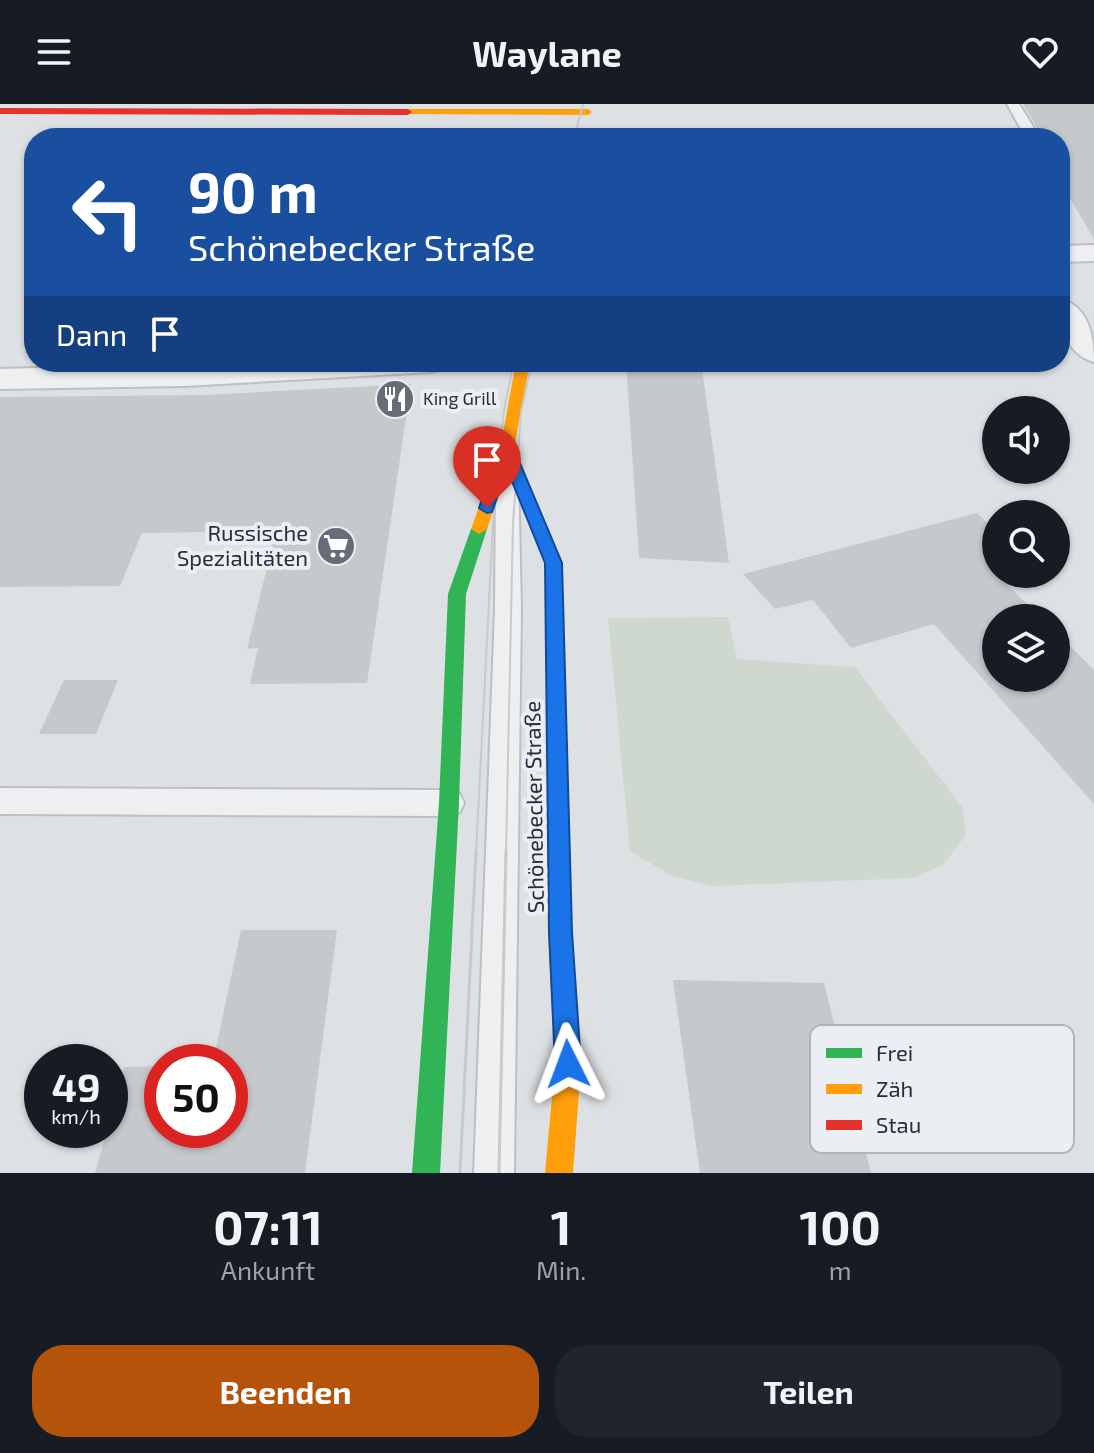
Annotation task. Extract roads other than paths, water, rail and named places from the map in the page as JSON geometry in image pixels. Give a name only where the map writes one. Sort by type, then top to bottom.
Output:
[{"type":"main road","points":[[0,111],[587,114]]},
{"type":"main road","points":[[426,1173],[449,803],[457,594],[507,449],[521,372]]},
{"type":"main road","name":"Schönebecker Straße","points":[[507,449],[553,563],[560,932],[568,1064],[559,1173]]},
{"type":"street","points":[[1070,254],[1094,253]]},
{"type":"street","points":[[1070,321],[1094,352]]},
{"type":"street","points":[[0,379],[256,372]]},
{"type":"lane","points":[[1013,104],[1027,128]]},
{"type":"lane","points":[[494,1173],[508,609],[507,449]]},
{"type":"lane","points":[[0,801],[449,803]]},
{"type":"tram line","points":[[577,128],[583,104]]},
{"type":"tram line","points":[[476,853],[493,523],[504,410],[512,372]]},
{"type":"tram line","points":[[506,853],[513,523],[521,412],[530,372]]},
{"type":"tram line","points":[[460,1173],[476,851]]},
{"type":"tram line","points":[[499,1173],[506,851]]},
{"type":"place","name":"King Grill","points":[[395,399]]},
{"type":"place","name":"Russische Spezialitäten","points":[[336,546]]}]
